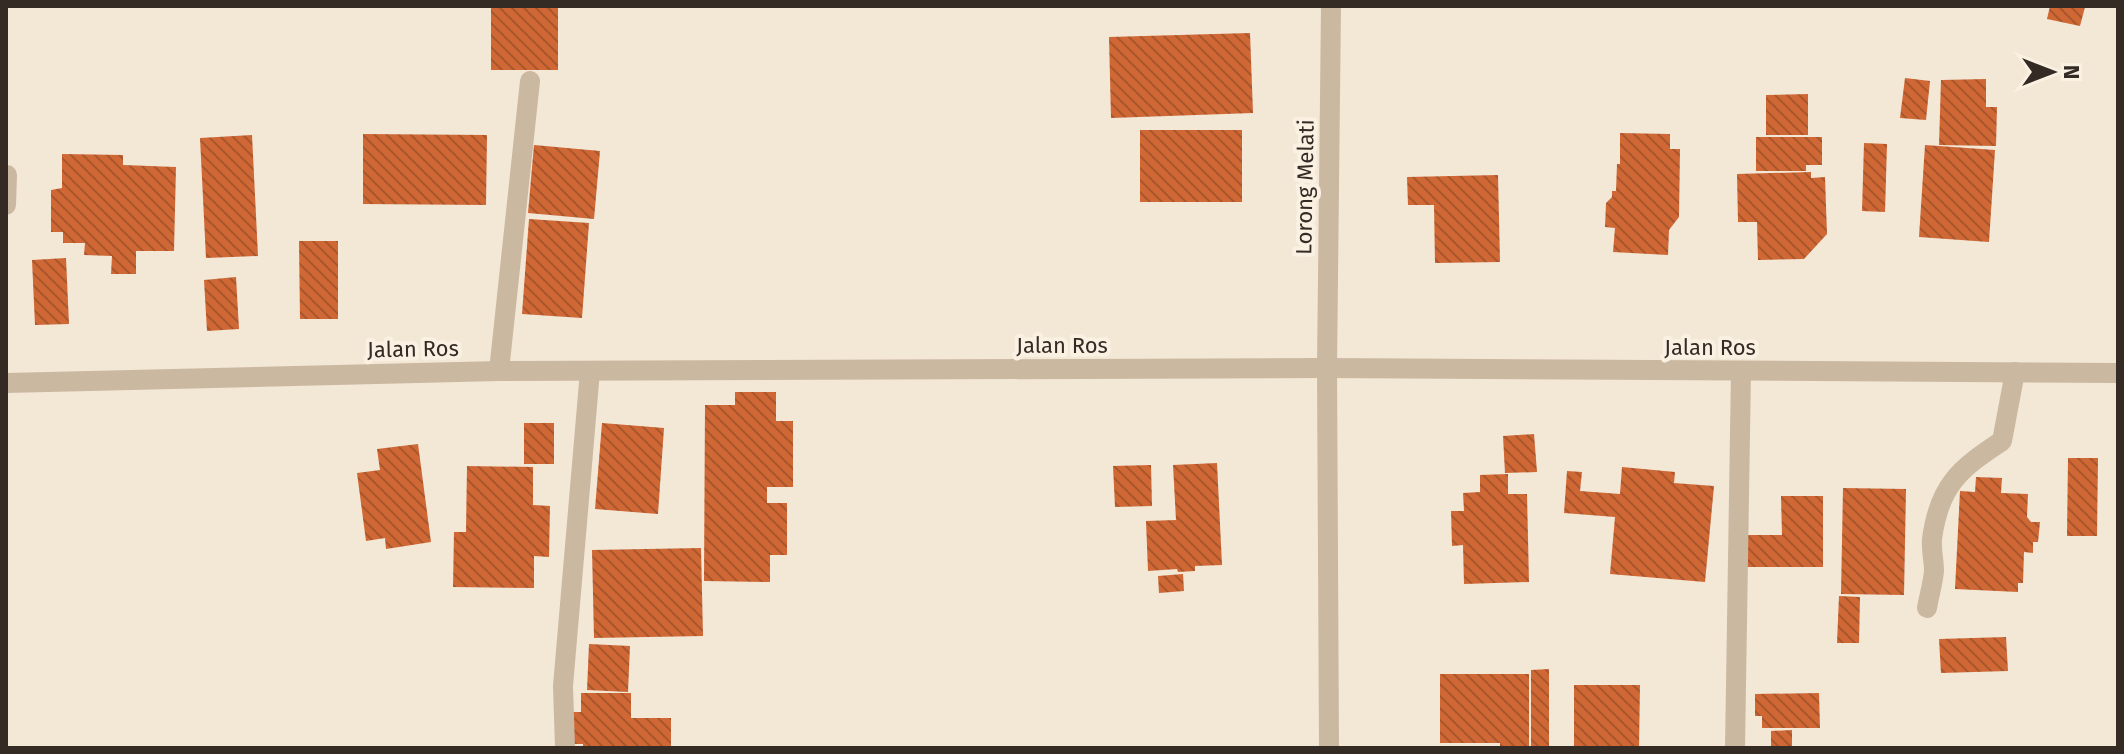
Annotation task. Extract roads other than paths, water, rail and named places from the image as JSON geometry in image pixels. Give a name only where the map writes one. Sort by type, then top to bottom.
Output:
[{"type":"street","name":"Lorong Melati","points":[[1329,748],[1327,368],[1331,6]]},
{"type":"street","points":[[499,371],[530,81]]},
{"type":"street","points":[[6,205],[7,175]]},
{"type":"street","name":"Jalan Ros","points":[[6,383],[499,371],[1327,368],[2118,373]]},
{"type":"street","points":[[565,748],[563,686],[590,371]]},
{"type":"street","points":[[1735,748],[1741,371]]},
{"type":"street","points":[[1927,608],[1934,571],[1932,542],[1939,503],[1955,477],[2002,441],[2015,372]]}]
